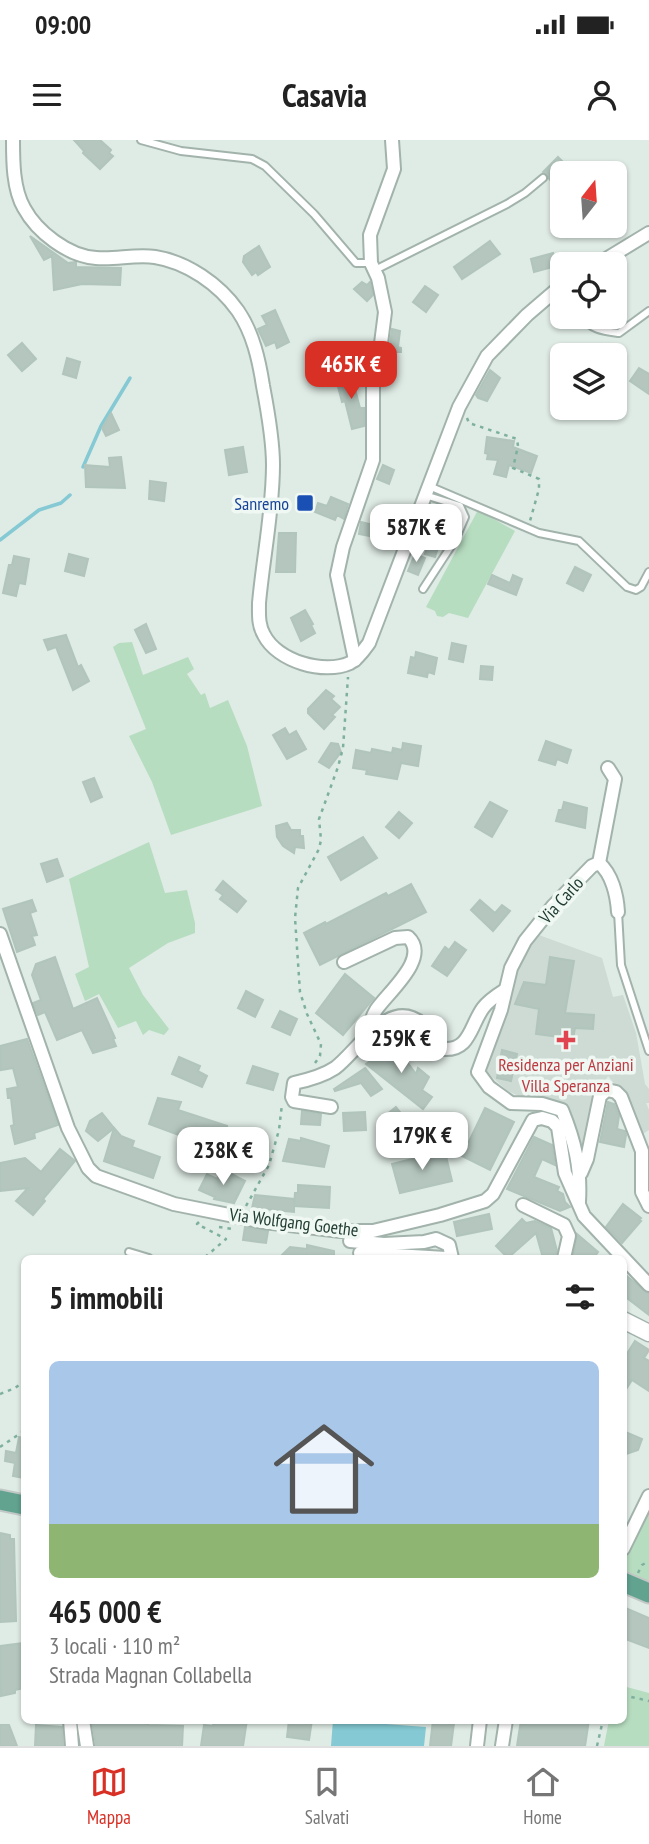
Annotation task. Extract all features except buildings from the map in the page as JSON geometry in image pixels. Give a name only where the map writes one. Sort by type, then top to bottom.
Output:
[{"type":"main road","points":[[0,1500],[21,1504]]},
{"type":"main road","points":[[627,1584],[649,1593]]},
{"type":"street","points":[[13,140],[14,176],[23,207],[43,231],[61,245],[76,254],[95,258],[155,257],[173,263],[212,283],[238,312],[253,341],[261,371],[272,451],[272,486],[259,621],[269,642],[291,660],[301,664],[330,667],[352,661],[369,643],[458,407],[487,356],[550,295]]},
{"type":"street","points":[[352,661],[337,575],[343,547],[373,460],[373,385],[385,312],[378,278],[372,267],[370,235],[394,169],[392,140]]},
{"type":"street","points":[[618,252],[649,233]]},
{"type":"street","points":[[599,863],[615,779],[608,768]]},
{"type":"street","name":"Via Carlo","points":[[579,1206],[580,1173],[570,1130],[562,1110],[542,1104],[511,1103],[489,1087],[478,1072],[501,1010],[511,968],[525,941],[553,906],[599,863],[605,868],[613,886],[618,900],[618,912]]},
{"type":"street","name":"Via Wolfgang Goethe","points":[[0,934],[68,1128],[88,1168],[96,1176],[174,1204],[264,1222],[341,1231],[373,1231],[456,1211],[485,1201],[493,1194],[533,1120],[542,1118],[558,1126],[565,1173],[584,1216],[621,1255]]},
{"type":"street","name":"Via Carlo","points":[[344,962],[403,936],[411,940],[415,948],[411,965],[404,977],[372,1016],[367,1037]]},
{"type":"street","name":"Via Carlo","points":[[331,1107],[294,1101],[294,1083],[335,1068],[380,1024],[394,1017],[404,1016],[422,1024],[443,1049],[453,1050],[462,1046],[484,1006],[505,990]]},
{"type":"street","name":"Via Carlo","points":[[580,1173],[587,1159],[600,1096],[607,1090],[616,1092],[621,1097],[642,1151],[642,1192],[649,1206]]},
{"type":"street","points":[[523,1205],[564,1225],[569,1236],[565,1255]]},
{"type":"street","points":[[350,1241],[384,1244],[436,1239],[449,1245],[451,1255]]},
{"type":"street","points":[[360,1253],[394,1255]]},
{"type":"street","name":"Via Wolfgang Goethe","points":[[627,1262],[649,1284]]},
{"type":"street","points":[[627,1322],[649,1333]]},
{"type":"street","points":[[627,1541],[649,1496]]},
{"type":"street","points":[[70,1724],[72,1746]]},
{"type":"street","points":[[84,1724],[87,1746]]},
{"type":"street","points":[[477,1746],[480,1724]]},
{"type":"street","points":[[502,1746],[505,1724]]},
{"type":"lane","points":[[141,140],[181,151],[252,159],[265,166],[314,214],[356,263],[372,267],[507,204],[543,178]]},
{"type":"lane","points":[[627,327],[649,311]]},
{"type":"lane","points":[[596,329],[619,333],[624,329]]},
{"type":"lane","points":[[427,491],[539,533],[579,541],[627,587],[636,590],[641,587],[649,572]]},
{"type":"lane","points":[[423,589],[455,540],[465,517],[460,506],[427,491]]},
{"type":"lane","points":[[618,912],[621,965],[649,1051]]},
{"type":"lane","points":[[129,1252],[139,1255]]},
{"type":"path","points":[[467,416],[469,423],[516,439],[518,446],[513,468],[539,479],[539,489],[527,527]]},
{"type":"path","points":[[307,1068],[319,1059],[321,1051],[319,1037],[304,1007],[298,977],[295,918],[298,888],[319,849],[319,819],[341,757],[352,661]]},
{"type":"path","points":[[207,1255],[226,1239],[203,1228],[197,1222],[235,1229],[269,1165],[279,1130],[282,1101]]},
{"type":"path","points":[[0,1394],[21,1384]]},
{"type":"path","points":[[0,1446],[21,1433]]},
{"type":"path","points":[[627,1696],[649,1701]]},
{"type":"path","points":[[597,1746],[602,1724]]},
{"type":"shaded area","name":"Residenza per Anziani Villa Speranza","points":[[536,934],[602,958],[613,997],[623,995],[636,1033],[645,1084],[649,1089],[649,1103],[646,1103],[649,1110],[649,1130],[641,1135],[623,1094],[608,1076],[595,1099],[584,1147],[580,1147],[572,1115],[565,1105],[523,1098],[508,1091],[486,1072],[484,1068],[515,970]]},
{"type":"green space","points":[[478,510],[515,531],[468,618],[449,613],[443,617],[437,616],[435,611],[426,607]]},
{"type":"green space","points":[[132,642],[143,675],[188,657],[194,669],[187,674],[201,695],[205,693],[210,708],[228,700],[247,746],[262,806],[171,835],[152,782],[129,736],[146,729],[113,647],[119,643]]},
{"type":"green space","points":[[149,842],[165,893],[187,890],[195,923],[195,933],[168,943],[129,968],[143,995],[169,1029],[164,1035],[149,1030],[143,1035],[136,1021],[118,1028],[99,994],[85,1001],[75,974],[89,967],[69,879]]},
{"type":"green space","points":[[649,1509],[649,1582],[627,1574],[627,1555]]},
{"type":"green space","points":[[627,1687],[649,1693],[649,1746],[604,1746],[608,1724],[627,1724]]},
{"type":"water","points":[[333,1724],[426,1727],[424,1746],[331,1746]]},
{"type":"waterway","points":[[83,467],[101,426],[130,378]]},
{"type":"waterway","points":[[0,540],[39,510],[61,503],[70,495]]},
{"type":"place","name":"Sanremo","points":[[305,503]]},
{"type":"place","name":"Residenza per Anziani Villa Speranza","points":[[566,1040]]}]
